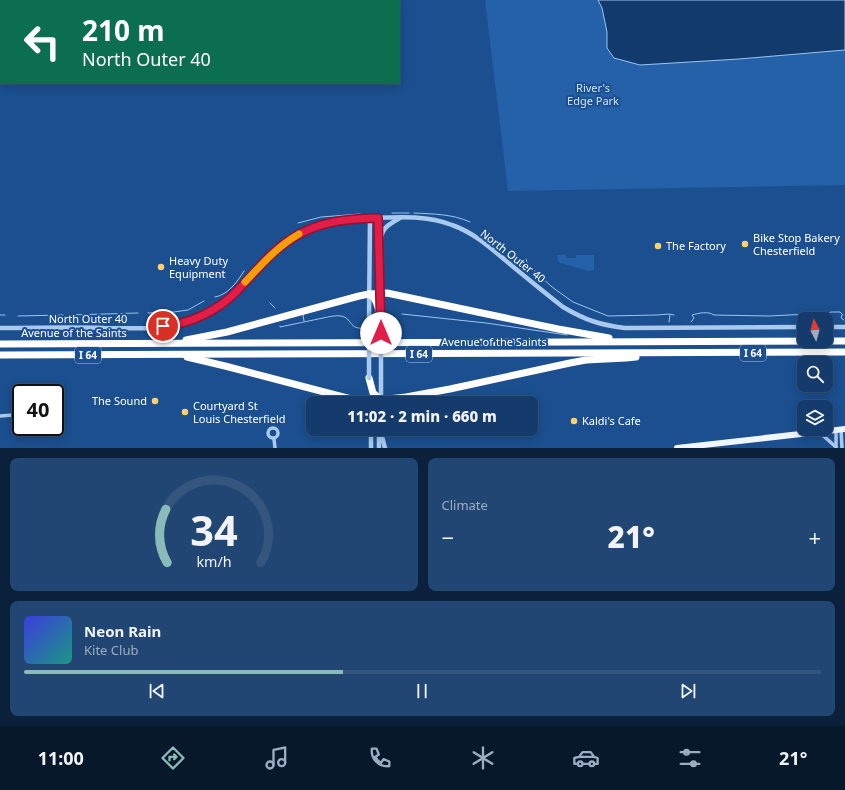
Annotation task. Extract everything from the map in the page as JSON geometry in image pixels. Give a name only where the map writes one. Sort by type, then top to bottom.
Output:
[{"type":"highway","points":[[170,343],[227,332],[359,296],[380,293],[387,293],[627,342]]},
{"type":"highway","points":[[369,294],[376,301],[380,318]]},
{"type":"highway","name":"Avenue of the Saints","points":[[0,344],[845,341]]},
{"type":"highway","name":"Avenue of the Saints","points":[[0,355],[845,352]]},
{"type":"highway","points":[[412,396],[570,363],[661,353]]},
{"type":"highway","points":[[177,354],[336,396]]},
{"type":"highway","points":[[370,378],[373,393],[376,396]]},
{"type":"main road","points":[[677,448],[797,434]]},
{"type":"street","name":"North Outer 40","points":[[0,328],[143,328],[176,325],[192,321],[225,302],[236,293],[280,246],[313,227],[338,220],[412,217],[452,225],[469,233],[488,246],[563,307],[578,316],[593,322],[625,328],[797,327]]},
{"type":"street","points":[[370,218],[370,396]]},
{"type":"street","points":[[378,218],[381,396]]},
{"type":"street","points":[[379,245],[381,234],[386,226],[401,218]]},
{"type":"street","points":[[833,327],[845,327]]},
{"type":"street","points":[[0,416],[12,415]]},
{"type":"street","points":[[822,436],[836,448],[841,429]]},
{"type":"street","points":[[841,429],[842,448]]},
{"type":"street","points":[[371,436],[371,448]]},
{"type":"street","points":[[379,448],[380,436]]},
{"type":"street","points":[[382,436],[385,448]]},
{"type":"street","points":[[274,439],[275,448]]},
{"type":"street","points":[[842,448],[845,444]]},
{"type":"green space","name":"River's Edge Park","points":[[485,0],[845,0],[845,185],[508,191]]},
{"type":"green space","points":[[557,255],[566,255],[567,258],[576,258],[576,255],[594,255],[594,270],[589,271],[560,263]]},
{"type":"shaded area","points":[[598,0],[845,0],[845,50],[739,59],[640,65],[614,58],[607,48],[607,32],[602,8]]},
{"type":"waterway","points":[[392,213],[409,213]]},
{"type":"waterway","points":[[414,213],[450,216],[470,222]]},
{"type":"waterway","points":[[298,223],[321,217],[360,214]]},
{"type":"waterway","points":[[515,252],[517,255]]},
{"type":"waterway","points":[[526,259],[528,265],[552,287],[573,302],[608,316],[674,315]]},
{"type":"waterway","points":[[215,297],[228,291],[236,283],[244,271]]},
{"type":"waterway","points":[[148,313],[188,310],[204,301]]},
{"type":"waterway","points":[[270,303],[275,308]]},
{"type":"waterway","points":[[691,322],[694,318],[692,315],[703,313],[714,315],[769,316],[840,312],[843,315]]},
{"type":"waterway","points":[[70,315],[138,313]]},
{"type":"waterway","points":[[402,314],[486,323],[567,335]]},
{"type":"waterway","points":[[0,315],[5,315]]},
{"type":"waterway","points":[[18,316],[63,315]]},
{"type":"waterway","points":[[303,315],[304,321]]},
{"type":"waterway","points":[[669,322],[670,315]]},
{"type":"waterway","points":[[842,315],[841,318],[844,320]]},
{"type":"waterway","points":[[280,326],[332,316],[341,316],[345,317],[353,326],[365,328],[365,337],[362,337]]},
{"type":"slow traffic","points":[[245,282],[280,246],[299,234]]},
{"type":"place","name":"Bike Stop Bakery Chesterfield","points":[[745,244]]},
{"type":"place","name":"The Factory","points":[[658,246]]},
{"type":"place","name":"Heavy Duty Equipment","points":[[161,267]]},
{"type":"place","name":"The Sound","points":[[155,401]]},
{"type":"place","name":"Courtyard St Louis Chesterfield","points":[[185,412]]},
{"type":"place","name":"Kaldi's Cafe","points":[[574,421]]},
{"type":"route","points":[[163,326],[176,325],[192,321],[225,302],[236,293],[280,246],[301,233],[313,227],[338,220],[378,218],[381,333]]}]
